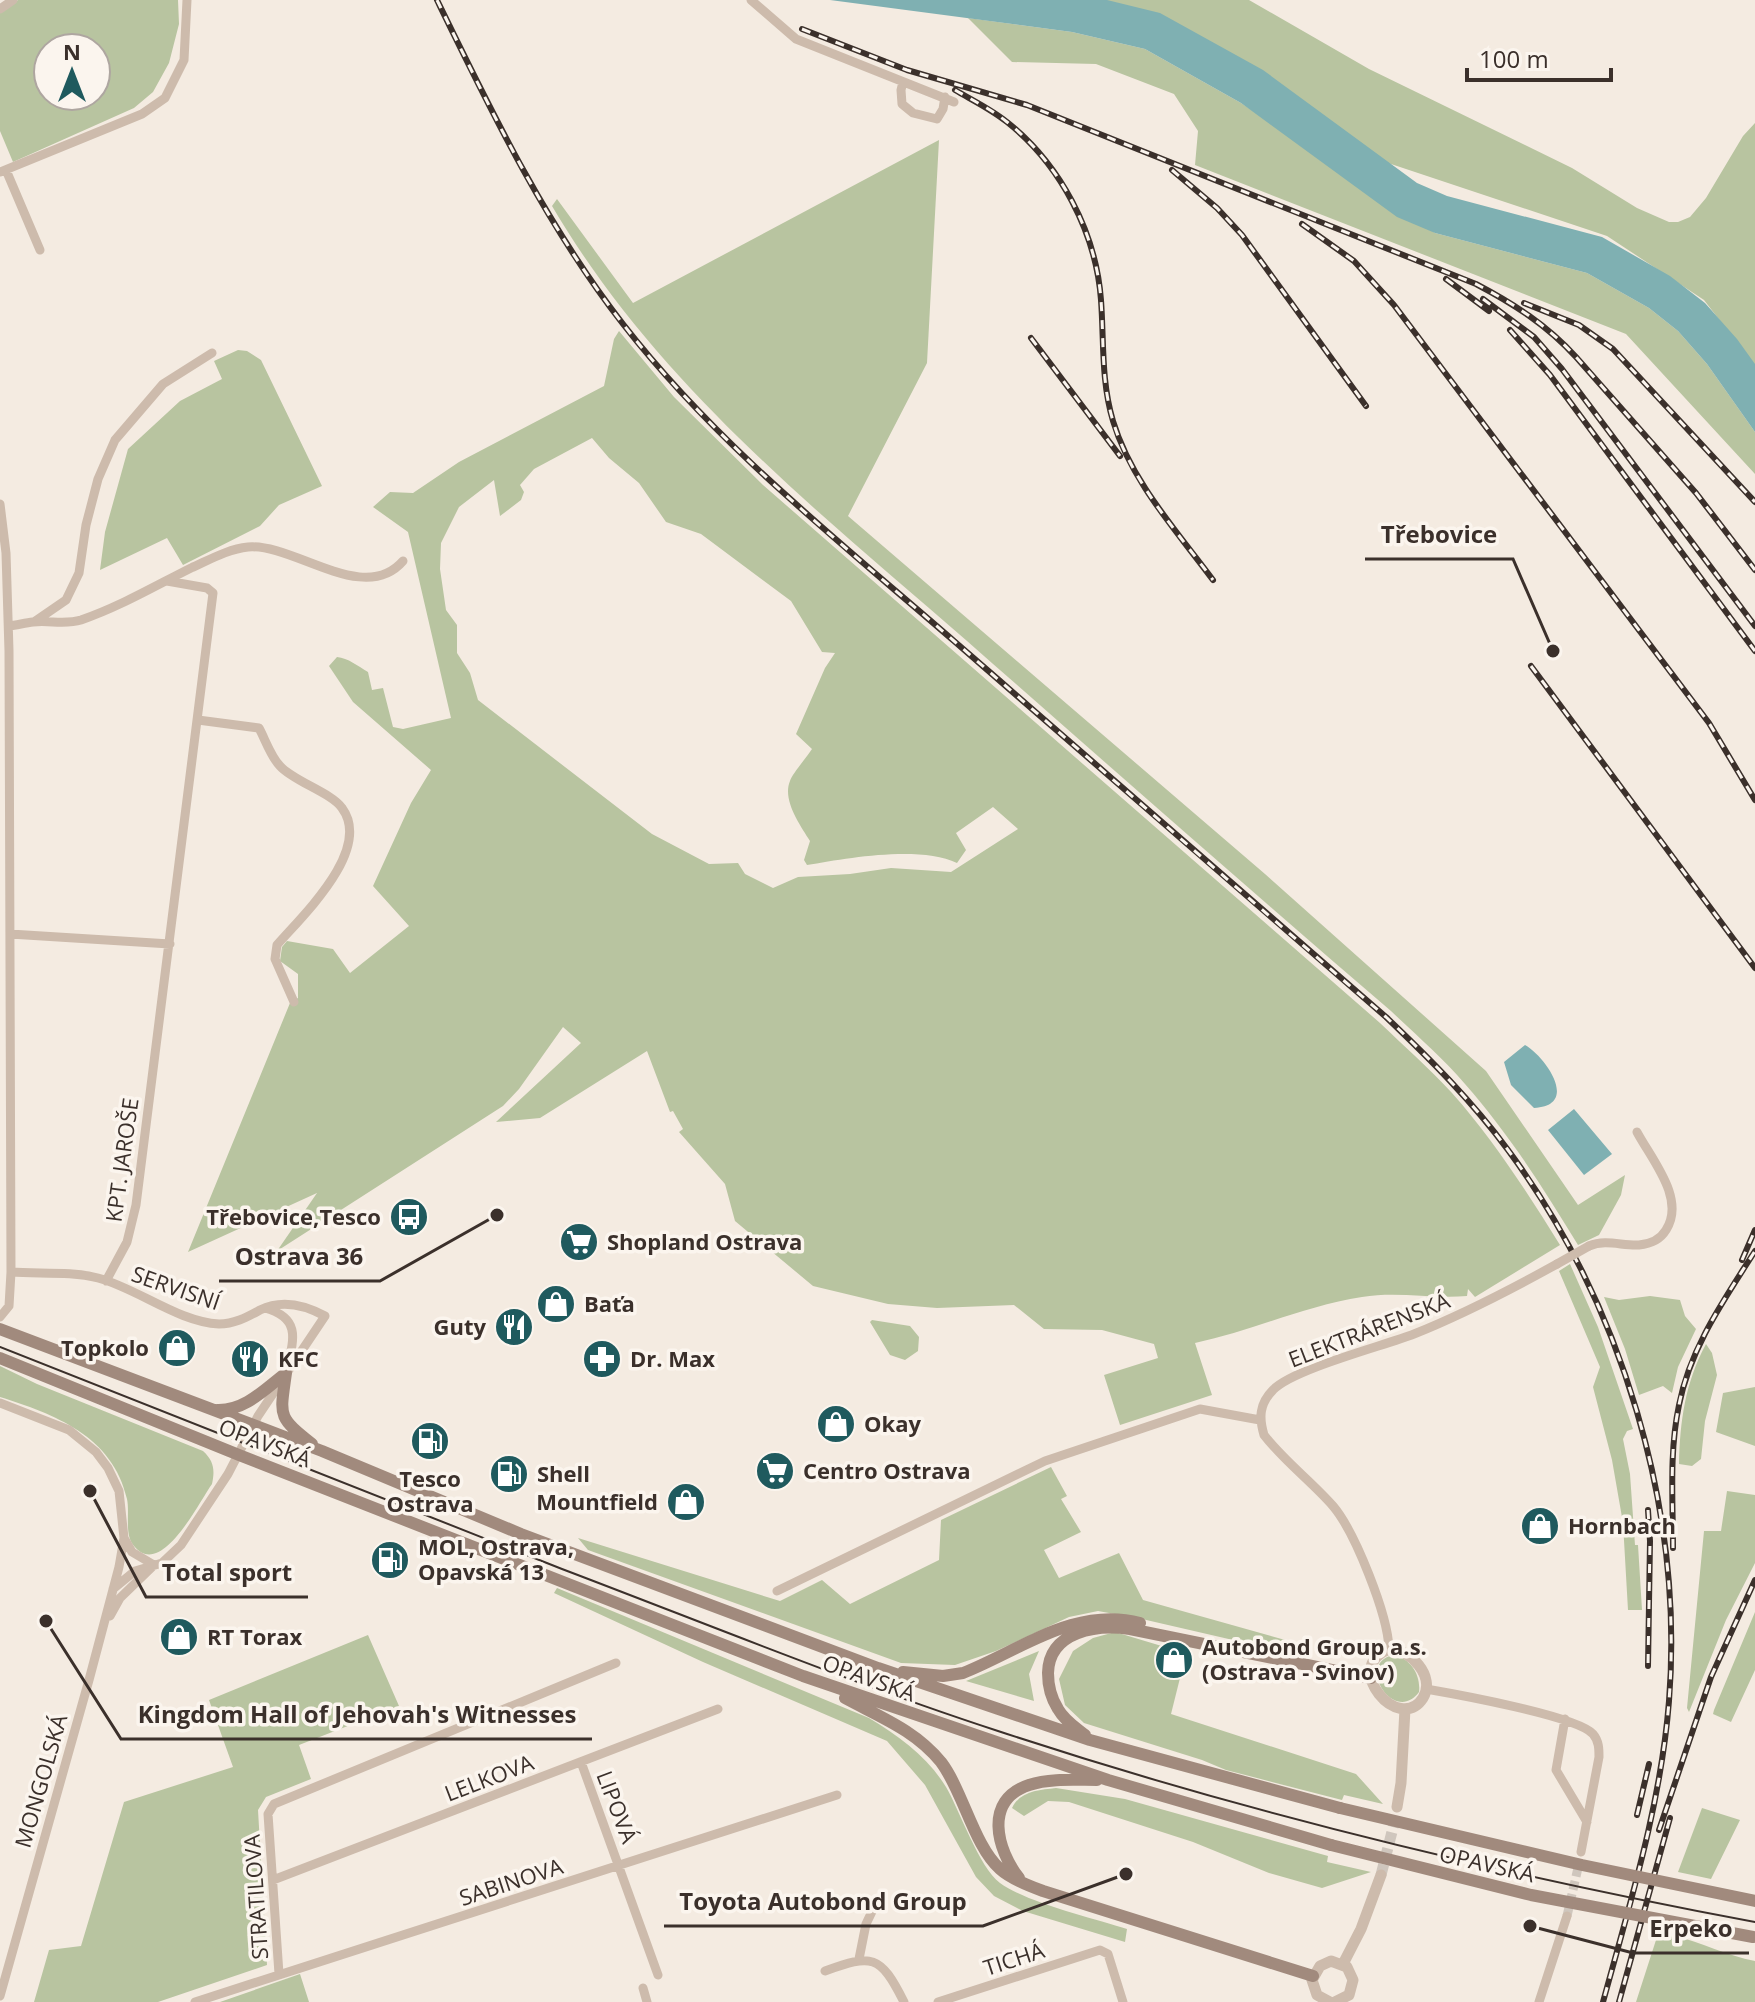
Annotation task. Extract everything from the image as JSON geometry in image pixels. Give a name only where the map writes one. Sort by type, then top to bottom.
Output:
[{"type":"main road","name":"OPAVSKÁ","points":[[0,1329],[322,1451],[521,1534],[878,1668],[1090,1740],[1340,1808],[1582,1865],[1755,1901]]},
{"type":"main road","name":"OPAVSKÁ","points":[[0,1358],[803,1676],[1108,1780],[1331,1845],[1531,1895],[1754,1937]]},
{"type":"main road","points":[[208,1409],[230,1410],[243,1406],[286,1373]]},
{"type":"main road","points":[[286,1373],[281,1410],[286,1423],[322,1451]]},
{"type":"main road","points":[[878,1668],[929,1675],[959,1674],[1067,1625],[1100,1619],[1133,1622],[1189,1641]]},
{"type":"main road","points":[[1090,1740],[1063,1716],[1052,1697],[1048,1670],[1057,1647],[1076,1633],[1100,1628],[1123,1628],[1371,1678]]},
{"type":"main road","points":[[803,1676],[886,1718],[921,1741],[949,1774],[991,1860],[1002,1872],[1043,1891],[1313,1976]]},
{"type":"main road","points":[[1021,1881],[1004,1858],[999,1840],[999,1818],[1009,1798],[1026,1786],[1039,1783],[1108,1780]]},
{"type":"street","points":[[0,9],[13,0]]},
{"type":"street","points":[[40,250],[3,171],[142,114],[165,98],[184,60],[187,0]]},
{"type":"street","points":[[751,0],[796,39],[949,100],[937,119],[913,113],[902,104],[903,82]]},
{"type":"street","points":[[34,622],[66,600],[79,573],[86,525],[98,479],[115,440],[163,384],[212,353]]},
{"type":"street","points":[[0,504],[9,626],[5,652],[10,780],[11,1272],[10,1303],[0,1317]]},
{"type":"street","points":[[9,626],[78,621],[120,605],[229,551],[250,547],[267,549],[365,578],[396,569],[403,561]]},
{"type":"street","name":"KPT. JAROŠE","points":[[106,1281],[123,1252],[134,1220],[213,593],[207,588],[167,581]]},
{"type":"street","points":[[198,720],[259,728],[280,766],[342,807],[349,827],[347,849],[339,871],[277,945],[275,959],[294,1002]]},
{"type":"street","points":[[0,784],[10,780]]},
{"type":"street","points":[[10,934],[170,944]]},
{"type":"street","name":"ELEKTRÁRENSKÁ","points":[[1260,1420],[1262,1404],[1274,1388],[1298,1375],[1414,1334],[1481,1306],[1589,1246],[1604,1242],[1634,1245],[1661,1237],[1671,1222],[1673,1205],[1637,1132]]},
{"type":"street","points":[[11,1272],[91,1277],[106,1281]]},
{"type":"street","name":"SERVISNÍ","points":[[106,1281],[157,1304],[215,1323],[237,1321],[265,1308],[295,1305],[325,1316],[286,1373]]},
{"type":"street","points":[[113,1589],[135,1571],[169,1558],[181,1545],[239,1455],[286,1373],[293,1330],[285,1316],[265,1308]]},
{"type":"street","name":"MONGOLSKÁ","points":[[0,1403],[69,1430],[96,1452],[119,1491],[124,1538],[101,1634],[0,1996]]},
{"type":"street","points":[[777,1591],[1045,1461],[1200,1409],[1260,1420],[1264,1435],[1276,1450],[1335,1508],[1353,1540],[1376,1595],[1389,1649]]},
{"type":"street","points":[[124,1538],[132,1552],[154,1565]]},
{"type":"street","points":[[101,1634],[120,1598],[154,1565]]},
{"type":"street","points":[[1389,1649],[1403,1651],[1416,1662],[1424,1676],[1426,1689],[1419,1702],[1405,1709],[1396,1708],[1385,1701],[1371,1678],[1374,1660],[1389,1649]]},
{"type":"street","name":"STRATILOVA","points":[[279,1974],[268,1814],[274,1804],[616,1663]]},
{"type":"street","points":[[1426,1689],[1565,1719],[1592,1732],[1598,1743],[1599,1757],[1581,1852]]},
{"type":"street","name":"LELKOVA","points":[[273,1880],[718,1709]]},
{"type":"street","points":[[1397,1807],[1405,1709]]},
{"type":"street","points":[[1565,1719],[1556,1770],[1587,1822]]},
{"type":"street","name":"LIPOVÁ","points":[[581,1762],[658,1975]]},
{"type":"street","name":"SABINOVA","points":[[195,2002],[837,1795]]},
{"type":"street","points":[[1343,1964],[1361,1929],[1381,1875]]},
{"type":"street","points":[[859,1959],[866,1924],[878,1899]]},
{"type":"street","points":[[1539,2002],[1567,1916]]},
{"type":"street","name":"TICHÁ","points":[[938,2002],[1100,1950],[1108,1954],[1123,2002]]},
{"type":"street","points":[[825,1971],[859,1959],[872,1960],[883,1969],[904,2002]]},
{"type":"street","points":[[1325,1962],[1343,1964],[1350,1971],[1353,1985],[1349,1995],[1329,2002],[1314,1990],[1313,1976],[1325,1962]]},
{"type":"street","points":[[643,1988],[647,2002]]},
{"type":"green space","points":[[18,0],[178,0],[179,24],[169,63],[153,92],[134,108],[13,162],[0,131],[0,13]]},
{"type":"green space","points":[[1089,0],[1249,0],[1369,69],[1572,168],[1637,208],[1669,222],[1690,217],[1706,198],[1743,136],[1755,123],[1755,366],[1704,300],[1607,236],[1373,158]]},
{"type":"green space","points":[[968,18],[1072,32],[1145,49],[1241,103],[1435,233],[1587,273],[1649,308],[1678,331],[1707,364],[1755,432],[1755,474],[1626,334],[1195,165],[1198,131],[1174,94],[1096,64],[1012,62]]},
{"type":"green space","points":[[939,140],[927,363],[848,516],[1265,874],[1486,1071],[1578,1205],[1625,1175],[1621,1195],[1599,1235],[1578,1245],[1525,1162],[1481,1103],[1448,1065],[1391,1011],[796,492],[742,440],[689,387],[639,330],[593,270],[552,206],[557,199],[633,303]]},
{"type":"green space","points":[[619,331],[674,397],[763,485],[1380,1023],[1425,1066],[1482,1129],[1560,1245],[1475,1297],[1468,1289],[1467,1296],[1362,1297],[1319,1306],[1195,1343],[1212,1395],[1120,1425],[1104,1375],[1158,1358],[1154,1344],[1102,1330],[1044,1329],[1014,1305],[937,1308],[888,1304],[813,1286],[735,1221],[725,1184],[679,1132],[683,1129],[673,1111],[670,1112],[647,1051],[540,1118],[496,1122],[581,1043],[563,1027],[519,1089],[503,1106],[277,1251],[317,1193],[188,1252],[290,1003],[298,998],[298,974],[280,961],[282,947],[287,941],[333,949],[350,973],[409,926],[373,886],[411,803],[431,770],[353,702],[329,666],[337,657],[368,672],[372,690],[383,688],[393,727],[403,729],[451,718],[408,532],[373,507],[390,492],[413,493],[459,462],[604,386],[614,339]],"holes":[[[592,438],[609,458],[639,483],[666,522],[701,534],[791,601],[822,652],[835,653],[825,668],[796,734],[812,749],[788,788],[793,812],[810,841],[804,860],[807,865],[904,854],[942,858],[957,863],[966,850],[956,833],[993,807],[1018,829],[951,872],[891,868],[798,877],[773,888],[745,874],[738,863],[709,864],[652,834],[478,700],[470,673],[457,653],[457,625],[446,610],[440,569],[441,543],[459,507],[494,480],[500,516],[521,500],[524,492],[520,485],[534,469]]]},
{"type":"green space","points":[[238,350],[247,351],[261,360],[322,486],[279,505],[260,526],[183,565],[167,538],[100,570],[105,532],[128,449],[180,401],[222,379],[214,361]]},
{"type":"green space","points":[[1570,1264],[1598,1327],[1633,1429],[1627,1431],[1623,1439],[1630,1474],[1635,1545],[1638,1545],[1642,1610],[1628,1610],[1623,1523],[1612,1460],[1593,1387],[1600,1367],[1559,1271]]},
{"type":"green space","points":[[1650,1296],[1680,1300],[1685,1316],[1696,1329],[1678,1367],[1672,1393],[1663,1386],[1639,1395],[1604,1297],[1619,1300]]},
{"type":"green space","points":[[870,1322],[910,1326],[919,1337],[918,1351],[905,1360],[890,1355]]},
{"type":"green space","points":[[1706,1344],[1712,1353],[1717,1375],[1705,1421],[1701,1459],[1692,1466],[1679,1464],[1685,1402]]},
{"type":"green space","points":[[0,1366],[207,1455],[213,1466],[212,1484],[189,1520],[167,1546],[156,1553],[145,1554],[134,1546],[128,1530],[127,1499],[120,1477],[109,1459],[95,1444],[60,1420],[0,1397]]},
{"type":"green space","points":[[1755,1387],[1755,1446],[1716,1432],[1723,1393]]},
{"type":"green space","points":[[1051,1467],[1067,1496],[1061,1499],[1081,1532],[1044,1550],[1059,1578],[1119,1553],[1143,1600],[1310,1647],[1306,1657],[1098,1611],[1069,1617],[996,1651],[955,1665],[901,1663],[588,1550],[578,1538],[780,1601],[822,1580],[850,1604],[939,1560],[941,1520]]},
{"type":"green space","points":[[1727,1491],[1755,1495],[1755,1563],[1726,1620],[1689,1712],[1704,1531],[1721,1531]]},
{"type":"green space","points":[[557,1588],[869,1718],[912,1748],[939,1776],[977,1852],[1000,1883],[1044,1903],[1127,1929],[1125,1942],[1023,1911],[994,1896],[976,1877],[925,1785],[887,1741],[703,1662],[554,1593]]},
{"type":"green space","points":[[1755,1612],[1755,1670],[1731,1722],[1713,1714]]},
{"type":"green space","points":[[1115,1632],[1165,1647],[1159,1669],[1180,1678],[1171,1714],[1356,1774],[1383,1804],[1344,1795],[1342,1800],[1226,1770],[1084,1723],[1065,1705],[1059,1679],[1073,1651],[1093,1638]]},
{"type":"green space","points":[[368,1635],[399,1706],[299,1745],[311,1779],[266,1797],[258,1810],[267,1965],[158,2002],[34,2002],[49,1950],[81,1946],[124,1802],[233,1767],[209,1700]]},
{"type":"green space","points":[[1039,1651],[1029,1674],[1034,1701],[966,1681]]},
{"type":"green space","points":[[1394,1655],[1410,1664],[1416,1674],[1419,1692],[1409,1700],[1399,1702],[1390,1697],[1378,1679],[1378,1669],[1383,1660]]},
{"type":"green space","points":[[1056,1788],[1125,1799],[1328,1856],[1327,1862],[1371,1872],[1322,1888],[1269,1873],[1193,1842],[1069,1802],[1048,1801],[1024,1816],[1012,1808],[1025,1795]]},
{"type":"green space","points":[[1702,1808],[1740,1820],[1711,1879],[1678,1872]]},
{"type":"green space","points":[[1674,1936],[1755,1961],[1755,2002],[1636,2002],[1656,1940]]},
{"type":"green space","points":[[300,1974],[309,2002],[220,2002]]},
{"type":"water","points":[[830,0],[1107,0],[1160,13],[1263,70],[1417,183],[1447,196],[1602,237],[1670,276],[1705,303],[1755,364],[1755,432],[1707,364],[1678,331],[1649,308],[1587,273],[1435,233],[1397,217],[1241,103],[1145,49],[1072,32]]},
{"type":"water","points":[[1525,1045],[1542,1060],[1555,1080],[1555,1099],[1548,1105],[1534,1108],[1511,1085],[1504,1062]]},
{"type":"water","points":[[1574,1109],[1612,1154],[1584,1175],[1548,1130]]},
{"type":"tunnel","points":[[1381,1875],[1397,1812]]},
{"type":"tunnel","points":[[1567,1916],[1580,1859]]},
{"type":"tram line","points":[[0,1347],[725,1632],[998,1731],[1185,1789],[1374,1839],[1564,1883],[1755,1922]]},
{"type":"railway","points":[[437,0],[500,126],[569,248],[623,324],[698,411],[824,529],[1386,1017],[1480,1114],[1548,1210],[1583,1274],[1613,1342],[1637,1412],[1655,1483],[1666,1556],[1671,1629],[1665,1739],[1652,1815],[1603,2002]]},
{"type":"railway","points":[[802,29],[907,70],[1027,105],[1476,284],[1517,307],[1542,325],[1576,357],[1696,493],[1755,570]]},
{"type":"railway","points":[[955,90],[995,113],[1026,139],[1059,179],[1072,201],[1092,249],[1098,275],[1106,391],[1121,443],[1156,504],[1213,580]]},
{"type":"railway","points":[[1172,170],[1217,208],[1242,235],[1366,406]]},
{"type":"railway","points":[[1302,224],[1354,261],[1394,305],[1709,723],[1755,800]]},
{"type":"railway","points":[[1446,279],[1489,311]]},
{"type":"railway","points":[[1483,299],[1534,337],[1562,369],[1755,626]]},
{"type":"railway","points":[[1524,303],[1579,325],[1613,349],[1755,502]]},
{"type":"railway","points":[[1510,330],[1550,375],[1755,651]]},
{"type":"railway","points":[[1031,338],[1120,456]]},
{"type":"railway","points":[[1531,666],[1755,968]]},
{"type":"railway","points":[[1742,1260],[1755,1230]]},
{"type":"railway","points":[[1673,1548],[1674,1441],[1684,1384],[1710,1325],[1755,1251]]},
{"type":"railway","points":[[1648,1510],[1648,1666]]},
{"type":"railway","points":[[1659,1830],[1711,1677],[1755,1580]]},
{"type":"railway","points":[[1637,1815],[1649,1764]]},
{"type":"railway","points":[[1619,2002],[1670,1818]]},
{"type":"place","name":"Třebovice","points":[[1553,651]]},
{"type":"place","name":"Ostrava 36","points":[[497,1215]]},
{"type":"place","name":"Třebovice,Tesco","points":[[409,1217]]},
{"type":"place","name":"Shopland Ostrava","points":[[579,1242]]},
{"type":"place","name":"Baťa","points":[[556,1304]]},
{"type":"place","name":"Guty","points":[[514,1327]]},
{"type":"place","name":"Topkolo","points":[[177,1348]]},
{"type":"place","name":"KFC","points":[[250,1359]]},
{"type":"place","name":"Dr. Max","points":[[602,1359]]},
{"type":"place","name":"Okay","points":[[836,1424]]},
{"type":"place","name":"Tesco Ostrava","points":[[430,1441]]},
{"type":"place","name":"Centro Ostrava","points":[[775,1471]]},
{"type":"place","name":"Shell","points":[[509,1474]]},
{"type":"place","name":"Total sport","points":[[90,1491]]},
{"type":"place","name":"Mountfield","points":[[686,1502]]},
{"type":"place","name":"Hornbach","points":[[1540,1526]]},
{"type":"place","name":"MOL, Ostrava, Opavská 13","points":[[390,1560]]},
{"type":"place","name":"Kingdom Hall of Jehovah's Witnesses","points":[[46,1621]]},
{"type":"place","name":"RT Torax","points":[[179,1637]]},
{"type":"place","name":"Autobond Group a.s. (Ostrava - Svinov)","points":[[1174,1660]]},
{"type":"place","name":"Toyota Autobond Group","points":[[1126,1874]]},
{"type":"place","name":"Erpeko","points":[[1530,1926]]}]
